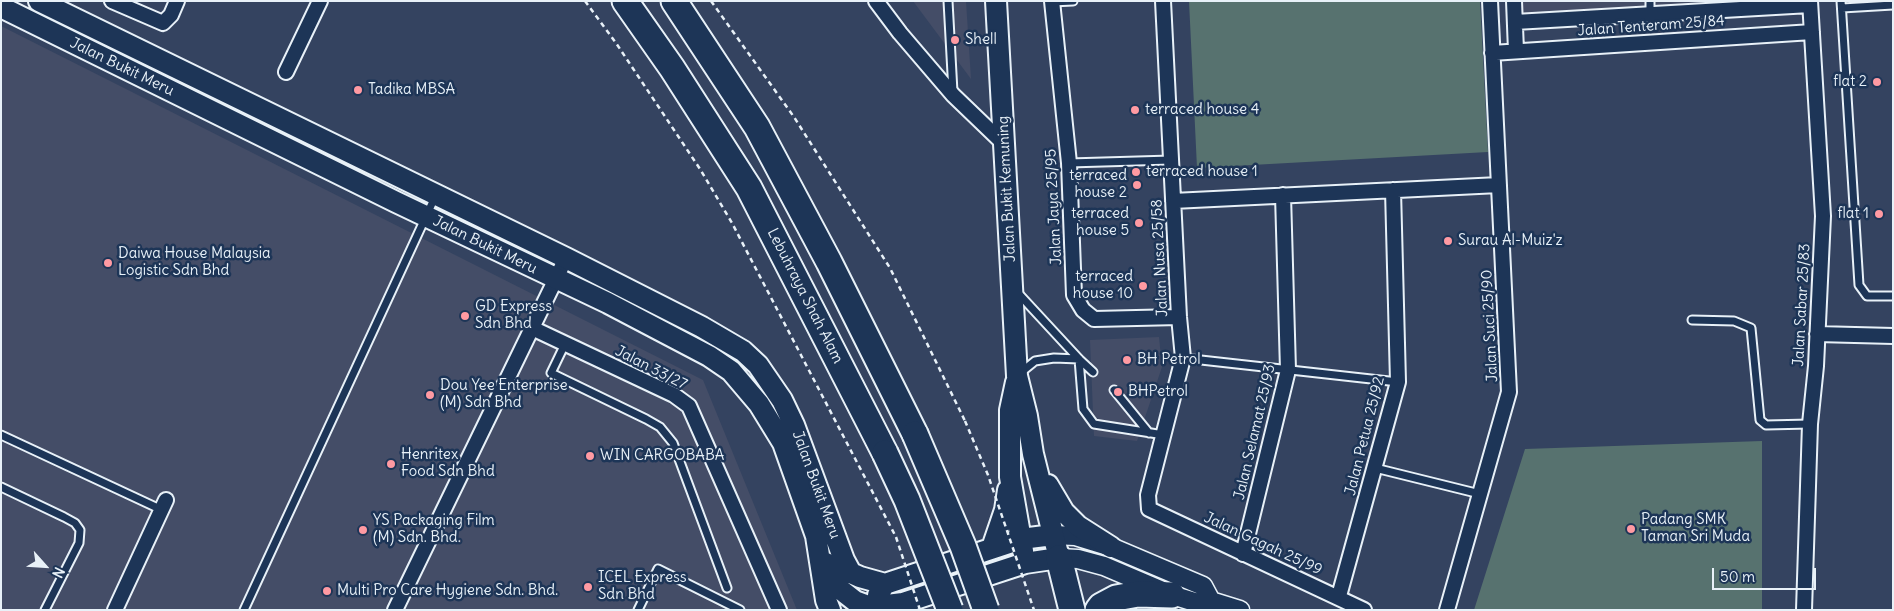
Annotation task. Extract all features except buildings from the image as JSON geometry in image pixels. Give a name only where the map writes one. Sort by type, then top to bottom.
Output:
[{"type":"highway","name":"Lebuhraya Shah Alam","points":[[625,1],[672,68],[749,188],[885,453],[907,500],[950,610]]},
{"type":"highway","points":[[674,1],[757,127],[829,262],[915,434],[963,546],[986,610]]},
{"type":"highway","points":[[1056,546],[1072,610]]},
{"type":"highway","points":[[1098,610],[1101,606],[1116,598],[1138,594],[1172,595]]},
{"type":"main road","name":"Jalan Bukit Meru","points":[[39,1],[566,258],[702,327],[743,351],[758,365],[782,400],[794,424],[844,560],[851,573],[885,584]]},
{"type":"main road","name":"Jalan Bukit Kemuning","points":[[996,1],[1017,376],[1027,416],[1033,454],[1056,546]]},
{"type":"main road","name":"Jalan Bukit Meru","points":[[1,7],[608,303],[709,356],[731,371],[759,404],[783,443],[816,536],[826,600],[830,610]]},
{"type":"main road","name":"Jalan Bukit Kemuning","points":[[1017,376],[1010,410],[1010,477],[1025,563]]},
{"type":"main road","points":[[1033,454],[1055,500],[1064,512],[1078,526],[1111,547]]},
{"type":"main road","points":[[992,548],[1005,510],[1010,477]]},
{"type":"main road","points":[[816,536],[830,576],[835,584],[848,596],[870,608],[903,602],[1025,563],[1056,546]]},
{"type":"main road","points":[[870,608],[885,584],[992,548],[1021,540],[1056,546]]},
{"type":"street","points":[[112,1],[163,23],[167,21],[176,1]]},
{"type":"street","points":[[286,72],[320,1]]},
{"type":"street","points":[[876,1],[900,33],[953,95],[1004,144]]},
{"type":"street","name":"Jalan Nusa 25/58","points":[[1149,509],[1148,495],[1183,358],[1179,317],[1163,1]]},
{"type":"street","name":"Jalan Suci 25/90","points":[[1447,610],[1509,392],[1490,1]]},
{"type":"street","points":[[1514,1],[1516,51]]},
{"type":"street","name":"Jalan Jaya 25/95","points":[[1052,2],[1069,163],[1074,295],[1083,310],[1094,319],[1179,317]]},
{"type":"street","points":[[1515,22],[1650,7],[1810,3]]},
{"type":"street","name":"Jalan Sabar 25/83","points":[[1804,610],[1810,424],[1823,216],[1810,3]]},
{"type":"street","name":"Jalan Tenteram 25/84","points":[[1492,53],[1812,32]]},
{"type":"street","points":[[1173,201],[1499,185]]},
{"type":"street","name":"Jalan Petua 25/92","points":[[1338,596],[1398,382],[1393,190]]},
{"type":"street","name":"Jalan Selamat 25/93","points":[[1242,554],[1288,370],[1283,195]]},
{"type":"street","points":[[399,608],[566,258]]},
{"type":"street","name":"Jalan 33/27","points":[[532,328],[674,395],[689,406],[779,610]]},
{"type":"street","points":[[1817,334],[1893,336]]},
{"type":"street","points":[[115,610],[164,505]]},
{"type":"street","name":"Jalan Gagah 25/99","points":[[1149,509],[1242,554],[1338,596],[1364,610]]},
{"type":"street","points":[[1056,546],[1075,536],[1111,547],[1203,586],[1211,601]]},
{"type":"street","points":[[1056,546],[1078,559],[1104,566],[1172,595],[1198,603],[1211,601],[1240,610]]},
{"type":"lane","points":[[948,1],[953,95]]},
{"type":"lane","points":[[1052,2],[1073,1]]},
{"type":"lane","points":[[1893,5],[1842,5],[1859,284],[1867,296],[1893,296]]},
{"type":"lane","points":[[1069,163],[1171,160]]},
{"type":"lane","points":[[244,610],[437,194]]},
{"type":"lane","points":[[1012,286],[1079,360],[1093,372]]},
{"type":"lane","points":[[1692,320],[1734,321],[1751,328],[1760,420],[1766,425],[1810,424]]},
{"type":"lane","points":[[565,344],[551,373],[660,427],[673,443],[726,588]]},
{"type":"lane","points":[[1017,376],[1035,362],[1054,358],[1079,360]]},
{"type":"lane","points":[[1183,358],[1398,382]]},
{"type":"lane","points":[[1079,360],[1083,409],[1094,424],[1164,435]]},
{"type":"lane","points":[[1114,390],[1149,432]]},
{"type":"lane","points":[[1,435],[164,505]]},
{"type":"lane","points":[[1375,468],[1480,494]]},
{"type":"lane","points":[[1,488],[64,517],[75,523],[80,530],[79,543],[45,610]]},
{"type":"lane","points":[[638,610],[658,569],[740,610]]},
{"type":"path","points":[[585,1],[616,43],[700,169],[732,223],[896,538],[920,610]]},
{"type":"path","points":[[712,1],[794,117],[890,268],[965,421],[988,475],[1034,610]]},
{"type":"shaded area","name":"Shell","points":[[913,1],[966,1],[971,79]]},
{"type":"shaded area","points":[[1519,1],[1785,1],[1520,17]]},
{"type":"shaded area","points":[[1,26],[703,380],[797,610],[1,610]]},
{"type":"shaded area","points":[[1159,337],[1162,367],[1137,441],[1094,436],[1090,340]]},
{"type":"green space","points":[[1189,1],[1480,1],[1488,152],[1197,168]]},
{"type":"green space","name":"Padang SMK Taman Sri Muda","points":[[1762,441],[1762,610],[1474,610],[1525,449]]},
{"type":"place","name":"Shell","points":[[955,40]]},
{"type":"place","name":"flat 2","points":[[1877,82]]},
{"type":"place","name":"Tadika MBSA","points":[[358,90]]},
{"type":"place","name":"terraced house 4","points":[[1135,110]]},
{"type":"place","name":"terraced house 1","points":[[1136,172]]},
{"type":"place","name":"terraced house 2","points":[[1137,185]]},
{"type":"place","name":"flat 1","points":[[1879,214]]},
{"type":"place","name":"terraced house 5","points":[[1139,223]]},
{"type":"place","name":"Surau Al-Muiz'z","points":[[1448,241]]},
{"type":"place","name":"Daiwa House Malaysia Logistic Sdn Bhd","points":[[108,263]]},
{"type":"place","name":"terraced house 10","points":[[1143,286]]},
{"type":"place","name":"GD Express Sdn Bhd","points":[[465,316]]},
{"type":"place","name":"BH Petrol","points":[[1127,360]]},
{"type":"place","name":"BHPetrol","points":[[1118,392]]},
{"type":"place","name":"Dou Yee Enterprise (M) Sdn Bhd","points":[[430,395]]},
{"type":"place","name":"WIN CARGOBABA","points":[[590,456]]},
{"type":"place","name":"Henritex Food Sdn Bhd","points":[[391,464]]},
{"type":"place","name":"Padang SMK Taman Sri Muda","points":[[1631,529]]},
{"type":"place","name":"YS Packaging Film (M) Sdn. Bhd.","points":[[363,530]]},
{"type":"place","name":"ICEL Express Sdn Bhd","points":[[588,587]]},
{"type":"place","name":"Multi Pro Care Hygiene Sdn. Bhd.","points":[[327,591]]}]
